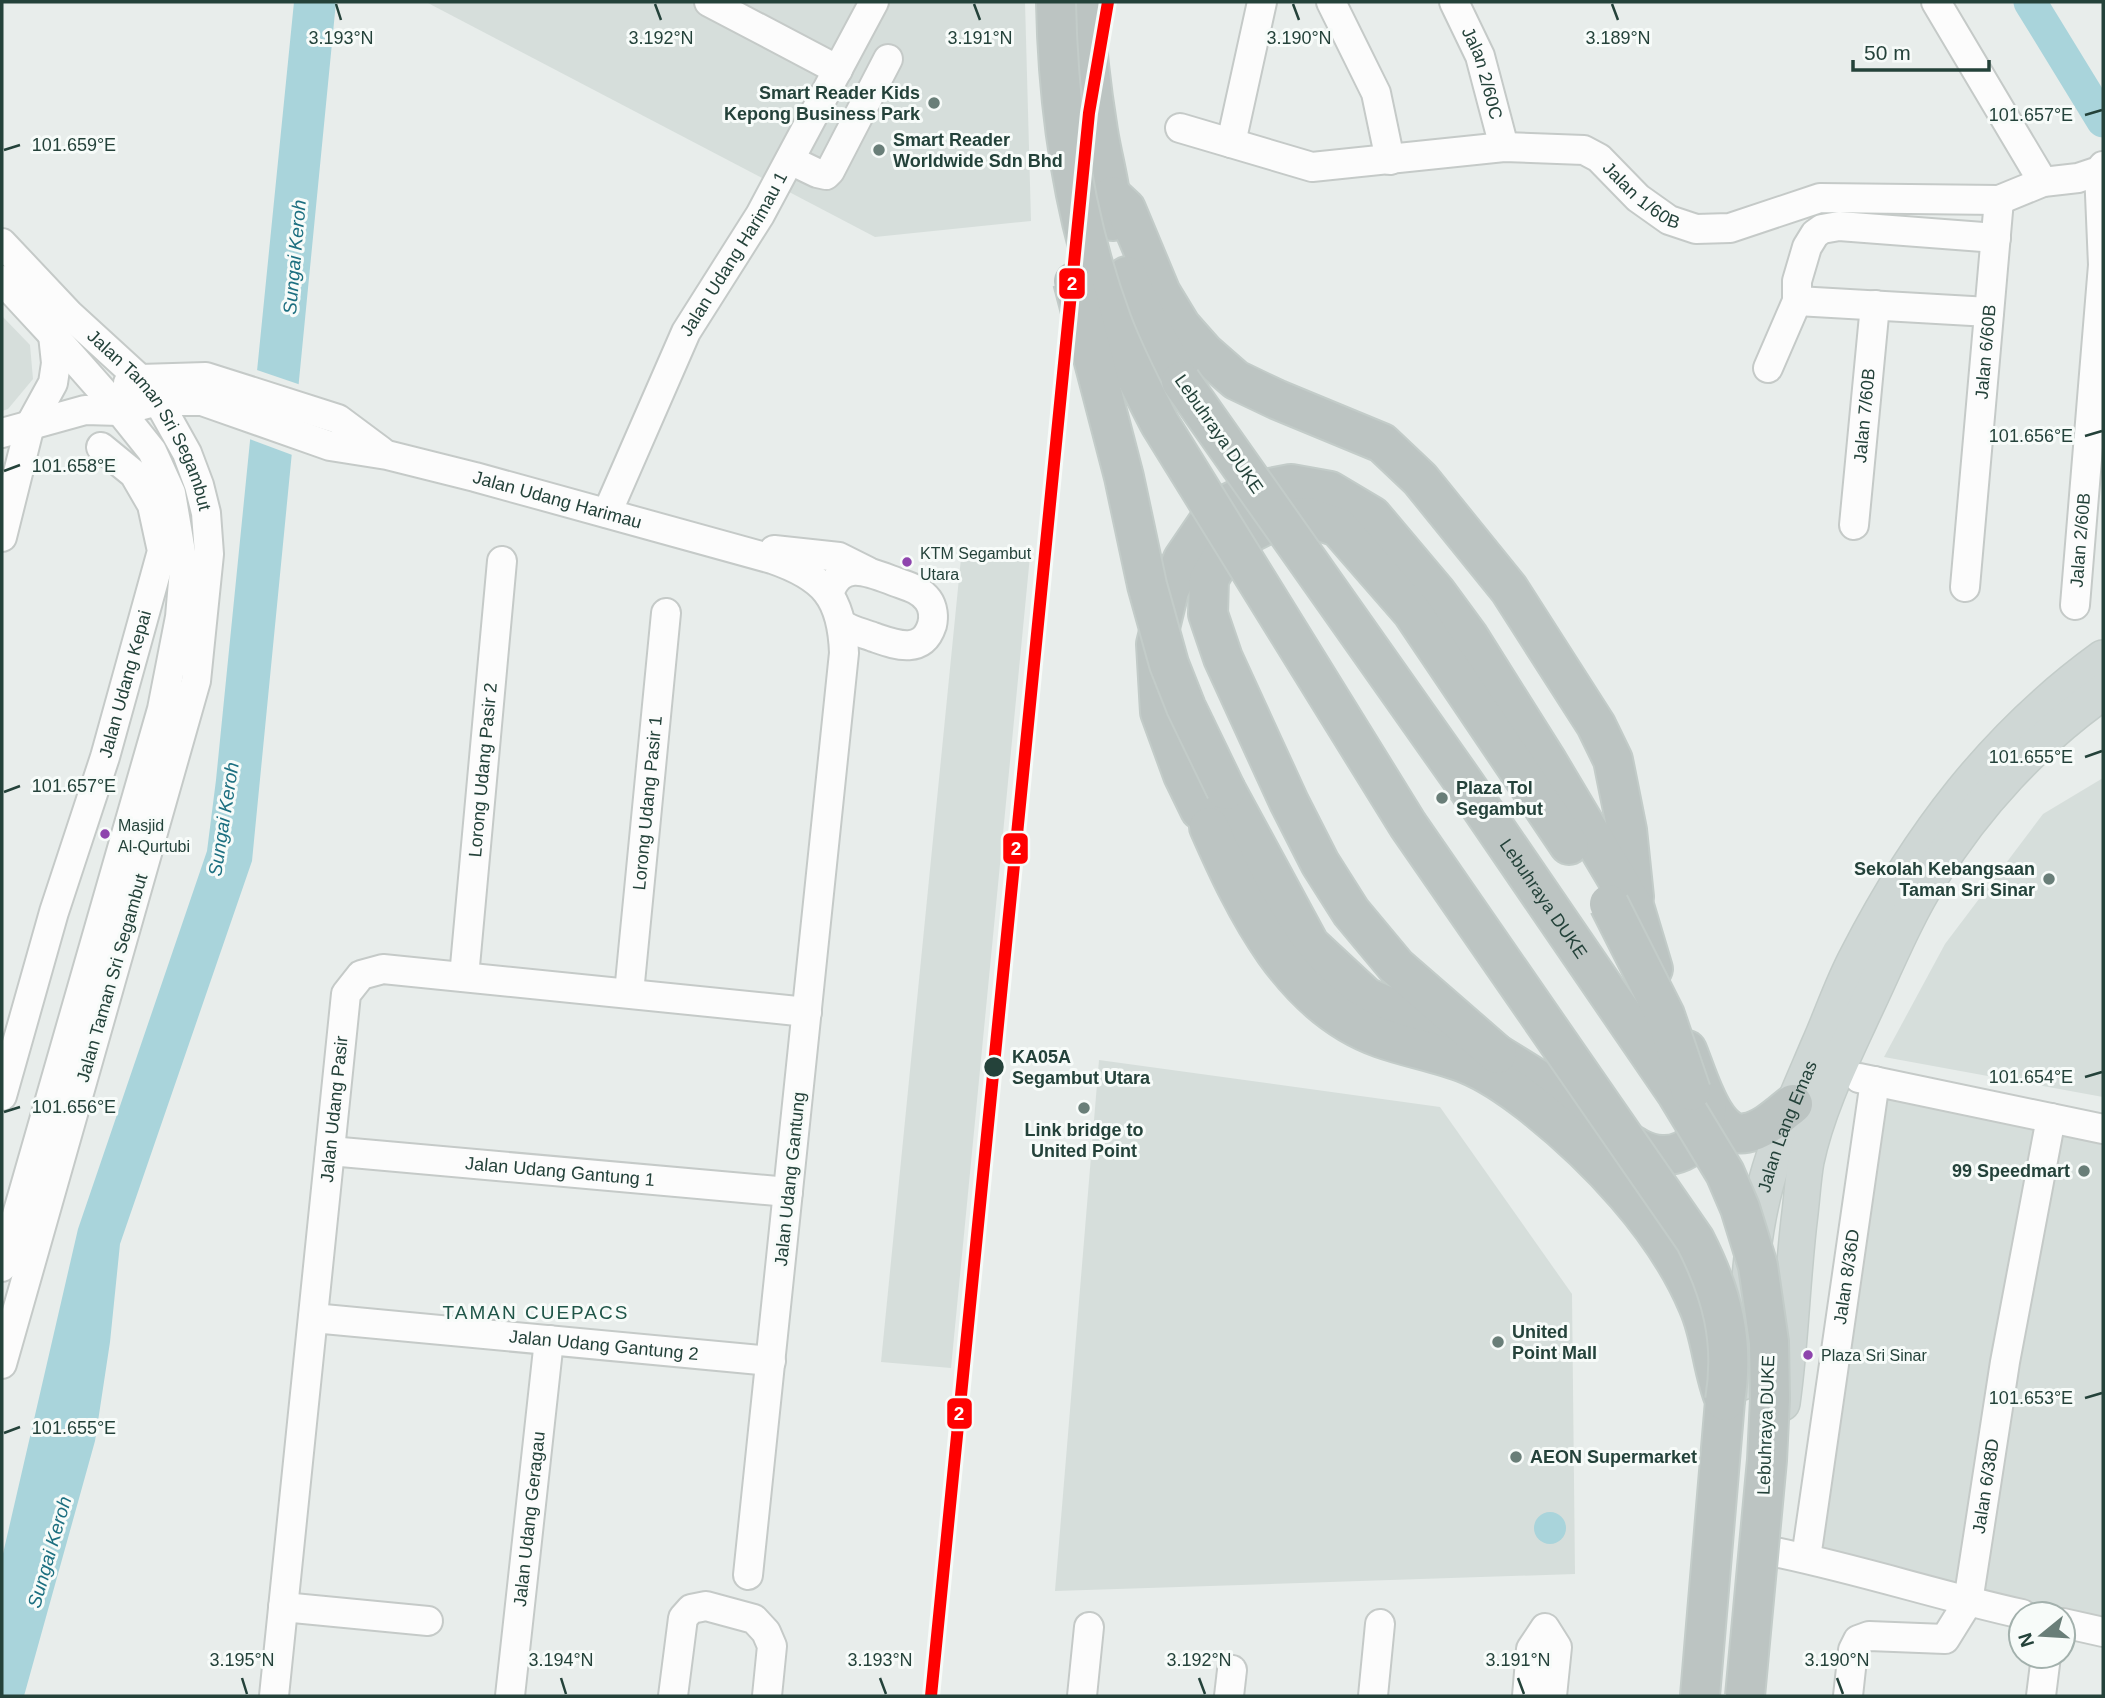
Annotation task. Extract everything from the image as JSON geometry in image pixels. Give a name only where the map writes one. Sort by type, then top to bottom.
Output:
[{"type":"highway","points":[[1045,2],[1048,152],[1058,222],[1124,477],[1151,599],[1169,664],[1186,707],[1268,871],[1310,945],[1366,997],[1497,1054],[1584,1108],[1694,1206],[1713,1234],[1726,1264],[1735,1297],[1744,1364]]},
{"type":"highway","points":[[1056,2],[1058,49],[1075,191],[1091,259],[1112,323],[1160,424],[1408,825],[1695,1240],[1716,1286],[1725,1320],[1729,1355],[1700,1696]]},
{"type":"highway","name":"Lebuhraya DUKE","points":[[1084,2],[1085,34],[1098,133],[1112,195],[1113,224],[1122,261],[1150,327],[1181,381],[1465,784],[1677,1094],[1725,1173],[1740,1208],[1758,1266],[1769,1342],[1770,1399],[1767,1460],[1745,1696]]},
{"type":"highway","points":[[1112,195],[1126,209],[1181,327],[1204,352],[1236,380],[1382,443],[1420,479],[1509,589],[1596,725],[1613,760],[1627,830],[1622,906]]},
{"type":"highway","points":[[1725,1401],[1719,1386],[1710,1336],[1698,1304],[1668,1249],[1626,1194],[1582,1147],[1530,1103],[1469,1065],[1379,1038],[1346,1022],[1314,999],[1272,947],[1224,862],[1183,775],[1160,712],[1157,644],[1169,591],[1183,559],[1217,509],[1254,491],[1290,484],[1330,491],[1372,516],[1436,592],[1469,637],[1547,761],[1651,965],[1716,1119],[1727,1130],[1736,1134],[1748,1133],[1766,1124],[1793,1104]]},
{"type":"highway","points":[[1497,1054],[1396,966],[1351,912],[1320,863],[1289,802],[1223,658],[1208,614],[1209,579],[1230,543],[1279,518],[1308,517],[1338,527],[1412,612],[1622,906],[1665,1015],[1697,1107],[1725,1173]]},
{"type":"highway","points":[[1615,1134],[1632,1146],[1652,1153],[1661,1155],[1678,1152],[1691,1145],[1706,1123],[1705,1093]]},
{"type":"main road","name":"Jalan Lang Emas","points":[[1711,1696],[1744,1364],[1750,1264],[1763,1197],[1793,1104],[1855,960],[1901,876],[1953,801],[2019,728],[2103,658]]},
{"type":"main road","name":"Jalan Lang Emas","points":[[1751,1696],[1772,1480],[1789,1353],[1794,1266],[1806,1162],[1817,1120],[1897,942],[1931,876],[1991,795],[2034,750],[2080,708],[2103,692]]},
{"type":"street","points":[[709,2],[838,70]]},
{"type":"street","name":"Jalan Udang Harimau 1","points":[[607,513],[686,332],[760,215],[874,2]]},
{"type":"street","points":[[1231,143],[1262,2]]},
{"type":"street","points":[[1331,2],[1376,93],[1390,160]]},
{"type":"street","name":"Jalan 2/60C","points":[[1454,2],[1480,56],[1504,147]]},
{"type":"street","points":[[1936,2],[2043,182]]},
{"type":"street","points":[[790,159],[817,173],[826,175],[830,171],[888,59]]},
{"type":"street","name":"Jalan 1/60B","points":[[1180,128],[1312,167],[1504,147],[1584,150],[1599,158],[1638,198],[1669,220],[1696,229],[1730,228],[1820,198],[1999,200],[2043,182],[2078,178],[2101,168]]},
{"type":"street","name":"Jalan 2/60B","points":[[2076,606],[2103,265],[2101,168]]},
{"type":"street","points":[[1820,198],[1822,229]]},
{"type":"street","name":"Jalan 6/60B","points":[[1965,587],[1999,200]]},
{"type":"street","points":[[1768,368],[1797,301],[1797,281],[1807,247],[1815,234],[1822,229],[1839,226],[1996,238]]},
{"type":"street","name":"Jalan Taman Sri Segambut","points":[[2,243],[69,314],[140,379],[158,401],[187,453],[199,485],[206,513],[209,554],[197,681],[2,1364]]},
{"type":"street","name":"Jalan Taman Sri Segambut","points":[[2,281],[54,335],[103,404],[152,451],[171,494],[184,570],[180,617],[162,709],[2,1267]]},
{"type":"street","points":[[1797,301],[1989,312]]},
{"type":"street","name":"Jalan 7/60B","points":[[1854,525],[1875,305]]},
{"type":"street","points":[[2,537],[30,425],[54,383],[54,335]]},
{"type":"street","name":"Jalan Udang Harimau","points":[[103,404],[140,379],[204,389],[338,419],[387,455]]},
{"type":"street","name":"Jalan Udang Harimau","points":[[103,404],[158,401],[204,389],[330,446],[387,455],[726,545],[798,568],[814,577],[829,594],[843,625],[844,653],[832,782]]},
{"type":"street","points":[[2,433],[103,404]]},
{"type":"street","name":"Jalan Udang Kepai","points":[[2,1096],[48,934],[105,757],[162,551],[152,505],[134,474],[101,447]]},
{"type":"street","name":"Jalan Udang Harimau","points":[[726,545],[839,557],[867,571]]},
{"type":"street","name":"Lorong Udang Pasir 2","points":[[464,977],[502,561]]},
{"type":"street","points":[[829,594],[839,577],[858,569],[920,591],[931,606],[932,625],[921,641],[902,647],[843,625]]},
{"type":"street","name":"Lorong Udang Pasir 1","points":[[629,993],[666,612]]},
{"type":"street","name":"Jalan Udang Gantung","points":[[748,1575],[832,782]]},
{"type":"street","points":[[48,934],[93,946]]},
{"type":"street","name":"Jalan Udang Pasir","points":[[274,1696],[346,994],[361,975],[383,969],[807,1012]]},
{"type":"street","points":[[1836,1073],[2103,1129]]},
{"type":"street","name":"Jalan 8/36D","points":[[1806,1558],[1875,1081]]},
{"type":"street","name":"Jalan 6/38D","points":[[1848,1696],[1853,1650],[1858,1640],[1869,1636],[1945,1639],[1968,1602],[2005,1363],[2051,1118]]},
{"type":"street","name":"Jalan Udang Gantung 1","points":[[330,1151],[789,1192]]},
{"type":"street","name":"Jalan Udang Gantung 2","points":[[313,1318],[771,1361]]},
{"type":"street","name":"Jalan Udang Geragau","points":[[510,1696],[549,1340]]},
{"type":"street","points":[[1765,1550],[1806,1558],[2007,1611]]},
{"type":"street","points":[[673,1696],[683,1618],[691,1609],[706,1606],[754,1619],[766,1632],[772,1646],[767,1696]]},
{"type":"street","points":[[283,1607],[428,1621]]},
{"type":"street","points":[[1373,1696],[1380,1624]]},
{"type":"street","points":[[2077,1626],[2103,1632]]},
{"type":"street","points":[[1082,1696],[1088,1627]]},
{"type":"street","points":[[1527,1696],[1531,1649],[1545,1628],[1556,1647],[1552,1696]]},
{"type":"street","points":[[2041,1696],[2044,1670]]},
{"type":"shaded area","points":[[426,2],[1025,2],[1031,221],[875,237]]},
{"type":"shaded area","points":[[2,316],[30,345],[33,379],[8,409],[2,411]]},
{"type":"shaded area","points":[[962,548],[1030,556],[951,1368],[881,1362]]},
{"type":"shaded area","name":"Sekolah Kebangsaan Taman Sri Sinar","points":[[2103,778],[2103,1097],[1884,1057],[1945,944],[2043,814]]},
{"type":"shaded area","points":[[1099,1060],[1440,1107],[1572,1294],[1575,1574],[1055,1591]]},
{"type":"shaded area","points":[[1880,1091],[2103,1136],[2103,1626],[2077,1618],[2077,1600],[2007,1600],[2007,1604],[1813,1553]]},
{"type":"water","name":"Sungai Keroh","points":[[294,2],[336,2],[252,861],[120,1244],[110,1342],[95,1441],[24,1696],[2,1696],[2,1558],[78,1229],[207,851]]},
{"type":"water","points":[[1550,1512],[1561,1517],[1566,1528],[1561,1539],[1550,1544],[1539,1539],[1534,1528],[1539,1517]]},
{"type":"pier","points":[[254,369],[301,385],[295,456],[247,438]]},
{"type":"waterway","points":[[2030,2],[2103,121]]},
{"type":"rail line","name":"2","points":[[931,1696],[1089,113],[1108,2]]},
{"type":"place","name":"Smart Reader Kids Kepong Business Park","points":[[934,103]]},
{"type":"place","name":"Smart Reader Worldwide Sdn Bhd","points":[[879,150]]},
{"type":"place","name":"KTM Segambut Utara","points":[[907,562]]},
{"type":"place","name":"Plaza Tol Segambut","points":[[1442,798]]},
{"type":"place","name":"Masjid Al-Qurtubi","points":[[105,834]]},
{"type":"place","name":"Sekolah Kebangsaan Taman Sri Sinar","points":[[2049,879]]},
{"type":"place","name":"KA05A Segambut Utara","points":[[994,1067]]},
{"type":"place","name":"Link bridge to United Point","points":[[1084,1108]]},
{"type":"place","name":"99 Speedmart","points":[[2084,1171]]},
{"type":"place","name":"United Point Mall","points":[[1498,1342]]},
{"type":"place","name":"Plaza Sri Sinar","points":[[1808,1355]]},
{"type":"place","name":"AEON Supermarket","points":[[1516,1457]]},
{"type":"district","name":"TAMAN CUEPACS","points":[[536,1312]]}]
